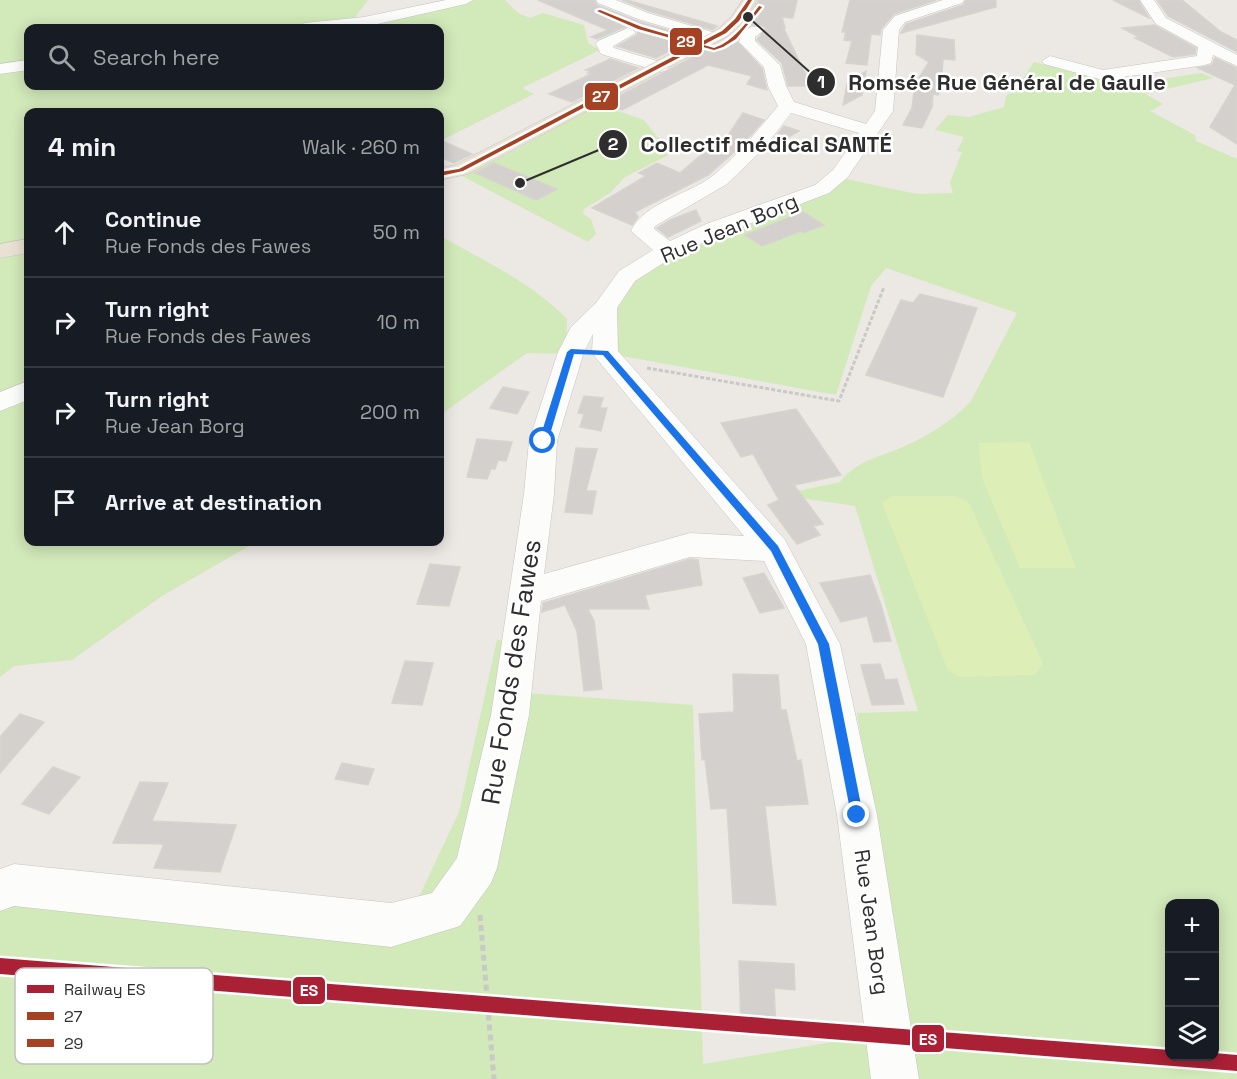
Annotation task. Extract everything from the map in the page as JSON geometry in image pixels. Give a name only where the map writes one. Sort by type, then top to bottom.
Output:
[{"type":"main road","points":[[444,173],[461,170],[724,32],[737,20],[750,0]]},
{"type":"main road","points":[[0,251],[24,247]]},
{"type":"street","points":[[344,24],[364,22],[466,0]]},
{"type":"street","points":[[603,0],[643,16],[714,37]]},
{"type":"street","name":"Rue Jean Borg","points":[[605,308],[627,276],[668,250],[714,229],[822,189],[840,174],[884,111],[891,30],[900,19],[957,0]]},
{"type":"street","points":[[1147,0],[1161,21],[1237,61]]},
{"type":"street","points":[[628,33],[604,44],[607,51],[661,67]]},
{"type":"street","points":[[752,33],[747,42],[772,65],[777,86],[787,106],[871,131]]},
{"type":"street","points":[[1050,62],[1103,75],[1205,60],[1206,46]]},
{"type":"street","points":[[0,69],[24,66]]},
{"type":"street","points":[[668,250],[642,231],[646,222],[720,180],[757,144],[787,106]]},
{"type":"street","name":"Rue Fonds des Fawes","points":[[5,883],[391,926],[445,911],[476,868],[510,716],[540,494],[543,441],[597,356],[580,332],[605,308]]},
{"type":"street","name":"Rue Jean Borg","points":[[597,356],[774,549],[823,644],[857,815],[895,1079]]},
{"type":"street","points":[[0,402],[24,392]]},
{"type":"street","points":[[525,592],[690,545],[774,549]]},
{"type":"path","points":[[597,356],[839,401],[884,287]]},
{"type":"path","points":[[476,868],[494,1079]]},
{"type":"green space","points":[[0,0],[368,0],[352,21],[466,0],[505,0],[518,13],[530,18],[543,13],[584,25],[588,43],[600,50],[522,88],[534,94],[444,139],[444,108],[24,108],[24,245],[0,248]]},
{"type":"green space","points":[[1034,62],[1123,85],[1201,73],[1214,78],[1145,94],[1163,104],[1150,111],[1195,135],[1196,141],[1237,159],[1237,1079],[913,1079],[857,713],[918,711],[855,506],[780,495],[840,482],[862,464],[914,442],[949,421],[971,401],[1017,313],[886,268],[871,286],[836,395],[617,355],[610,319],[629,284],[659,261],[827,193],[846,179],[917,194],[953,193],[950,182],[962,152],[957,151],[964,137],[935,130],[948,115],[969,117],[1004,107],[1006,96],[1016,89]],"holes":[[[955,496],[968,503],[1043,664]]]},
{"type":"green space","points":[[598,104],[644,120],[657,137],[678,150],[625,177],[610,193],[584,209],[583,214],[591,219],[596,234],[588,242],[460,175],[506,155]]},
{"type":"green space","points":[[444,238],[523,283],[554,306],[567,319],[566,354],[527,353],[444,412]]},
{"type":"green space","points":[[24,251],[24,546],[249,546],[162,596],[72,660],[14,666],[0,677],[0,255]]},
{"type":"green space","points":[[1029,442],[1076,568],[1020,568],[982,478],[979,443]]},
{"type":"green space","points":[[892,496],[956,496],[969,503],[1043,664],[1035,675],[958,677],[947,668],[882,503]]},
{"type":"green space","points":[[497,640],[517,643],[511,692],[693,705],[703,1064],[874,1035],[878,1079],[0,1079],[0,903],[401,935],[459,812]]},
{"type":"building","points":[[538,0],[594,0],[597,5],[637,21],[695,38],[656,58],[617,46],[637,35],[638,31],[634,28],[627,26],[597,39],[591,37],[608,30]]},
{"type":"building","points":[[622,0],[717,26],[712,30],[649,11]]},
{"type":"building","points":[[759,0],[797,0],[793,18],[782,17],[785,28],[783,27],[811,86],[788,86],[782,63],[757,40],[766,28],[761,25],[751,25],[741,30],[737,41],[762,68],[767,90],[747,84],[752,76],[708,65],[622,110],[604,104],[731,37],[745,24]]},
{"type":"building","points":[[850,0],[936,0],[894,14],[881,29],[880,35],[871,34],[867,65],[846,63],[852,41],[844,40],[846,32],[842,32]]},
{"type":"building","points":[[966,0],[996,0],[996,7],[901,33],[906,24],[963,5]]},
{"type":"building","points":[[1113,0],[1138,0],[1149,18]]},
{"type":"building","points":[[1157,0],[1182,0],[1221,32],[1237,40],[1237,52],[1168,16]]},
{"type":"building","points":[[1154,25],[1196,48],[1195,54],[1173,57],[1135,38],[1139,37],[1122,28]]},
{"type":"building","points":[[917,35],[954,40],[955,60],[943,59],[941,91],[938,95],[933,94],[932,107],[922,128],[903,125],[912,108],[915,84],[929,62],[916,54]]},
{"type":"building","points":[[1215,58],[1237,68],[1237,144],[1210,127],[1235,85],[1198,68],[1212,65]]},
{"type":"building","points":[[610,59],[638,68],[572,102],[549,94],[591,74],[588,73],[592,72],[586,70]]},
{"type":"building","points":[[866,71],[862,95],[843,105],[847,84]]},
{"type":"building","points":[[743,113],[764,120],[742,145],[708,175],[635,212],[638,217],[632,225],[592,208],[646,176],[639,173],[657,163],[680,173],[723,136],[727,137]]},
{"type":"building","points":[[784,126],[799,131],[779,143],[773,140]]},
{"type":"building","points":[[444,142],[472,154],[454,163],[444,159]]},
{"type":"building","points":[[494,163],[557,189],[536,200],[475,173]]},
{"type":"building","points":[[696,210],[701,221],[668,237],[657,228],[670,220]]},
{"type":"building","points":[[803,212],[824,225],[762,246],[745,235]]},
{"type":"building","points":[[920,294],[977,308],[943,397],[866,375],[901,300],[913,303]]},
{"type":"building","points":[[503,387],[529,392],[517,414],[490,408]]},
{"type":"building","points":[[584,396],[603,398],[600,408],[607,408],[601,431],[580,427],[584,414],[578,413]]},
{"type":"building","points":[[796,409],[841,475],[794,485],[823,524],[813,526],[820,535],[797,544],[768,505],[779,500],[753,454],[741,457],[721,423]]},
{"type":"building","points":[[477,439],[512,442],[506,461],[498,460],[495,469],[491,469],[487,479],[467,477]]},
{"type":"building","points":[[576,448],[597,449],[586,491],[596,491],[592,514],[565,512]]},
{"type":"building","points":[[690,559],[698,560],[702,585],[645,595],[649,609],[588,609],[594,621],[602,689],[584,691],[577,631],[565,605],[542,612],[543,603]]},
{"type":"building","points":[[430,564],[460,567],[449,606],[417,604]]},
{"type":"building","points":[[764,573],[784,608],[760,613],[743,578]]},
{"type":"building","points":[[870,575],[891,641],[874,642],[867,616],[841,622],[820,583]]},
{"type":"building","points":[[405,661],[433,663],[422,705],[392,703]]},
{"type":"building","points":[[880,664],[885,680],[897,679],[904,704],[872,705],[861,665]]},
{"type":"building","points":[[733,674],[778,675],[781,710],[786,710],[797,761],[801,760],[808,804],[765,806],[776,905],[733,903],[727,808],[711,809],[705,759],[702,760],[699,714],[734,712]]},
{"type":"building","points":[[20,714],[44,722],[0,773],[0,737]]},
{"type":"building","points":[[342,763],[374,769],[368,785],[335,779]]},
{"type":"building","points":[[53,767],[80,777],[49,814],[22,804]]},
{"type":"building","points":[[140,782],[168,783],[152,821],[236,825],[220,872],[154,868],[164,844],[113,843]]},
{"type":"building","points":[[739,961],[794,964],[795,990],[774,988],[776,1030],[741,1028]]},
{"type":"rail line","name":"ES","points":[[0,966],[26,968]]},
{"type":"rail line","name":"ES","points":[[213,983],[1237,1063]]},
{"type":"transit line","name":"27","points":[[444,173],[461,170],[724,32],[737,20],[750,0]]},
{"type":"transit line","name":"29","points":[[599,11],[640,28],[714,49],[735,38],[760,7]]},
{"type":"place","name":"Romsée Rue Général de Gaulle","points":[[748,17]]},
{"type":"place","name":"Collectif médical SANTÉ","points":[[520,183]]},
{"type":"route","points":[[543,441],[571,352],[605,352],[774,549],[823,644],[857,815]]}]
